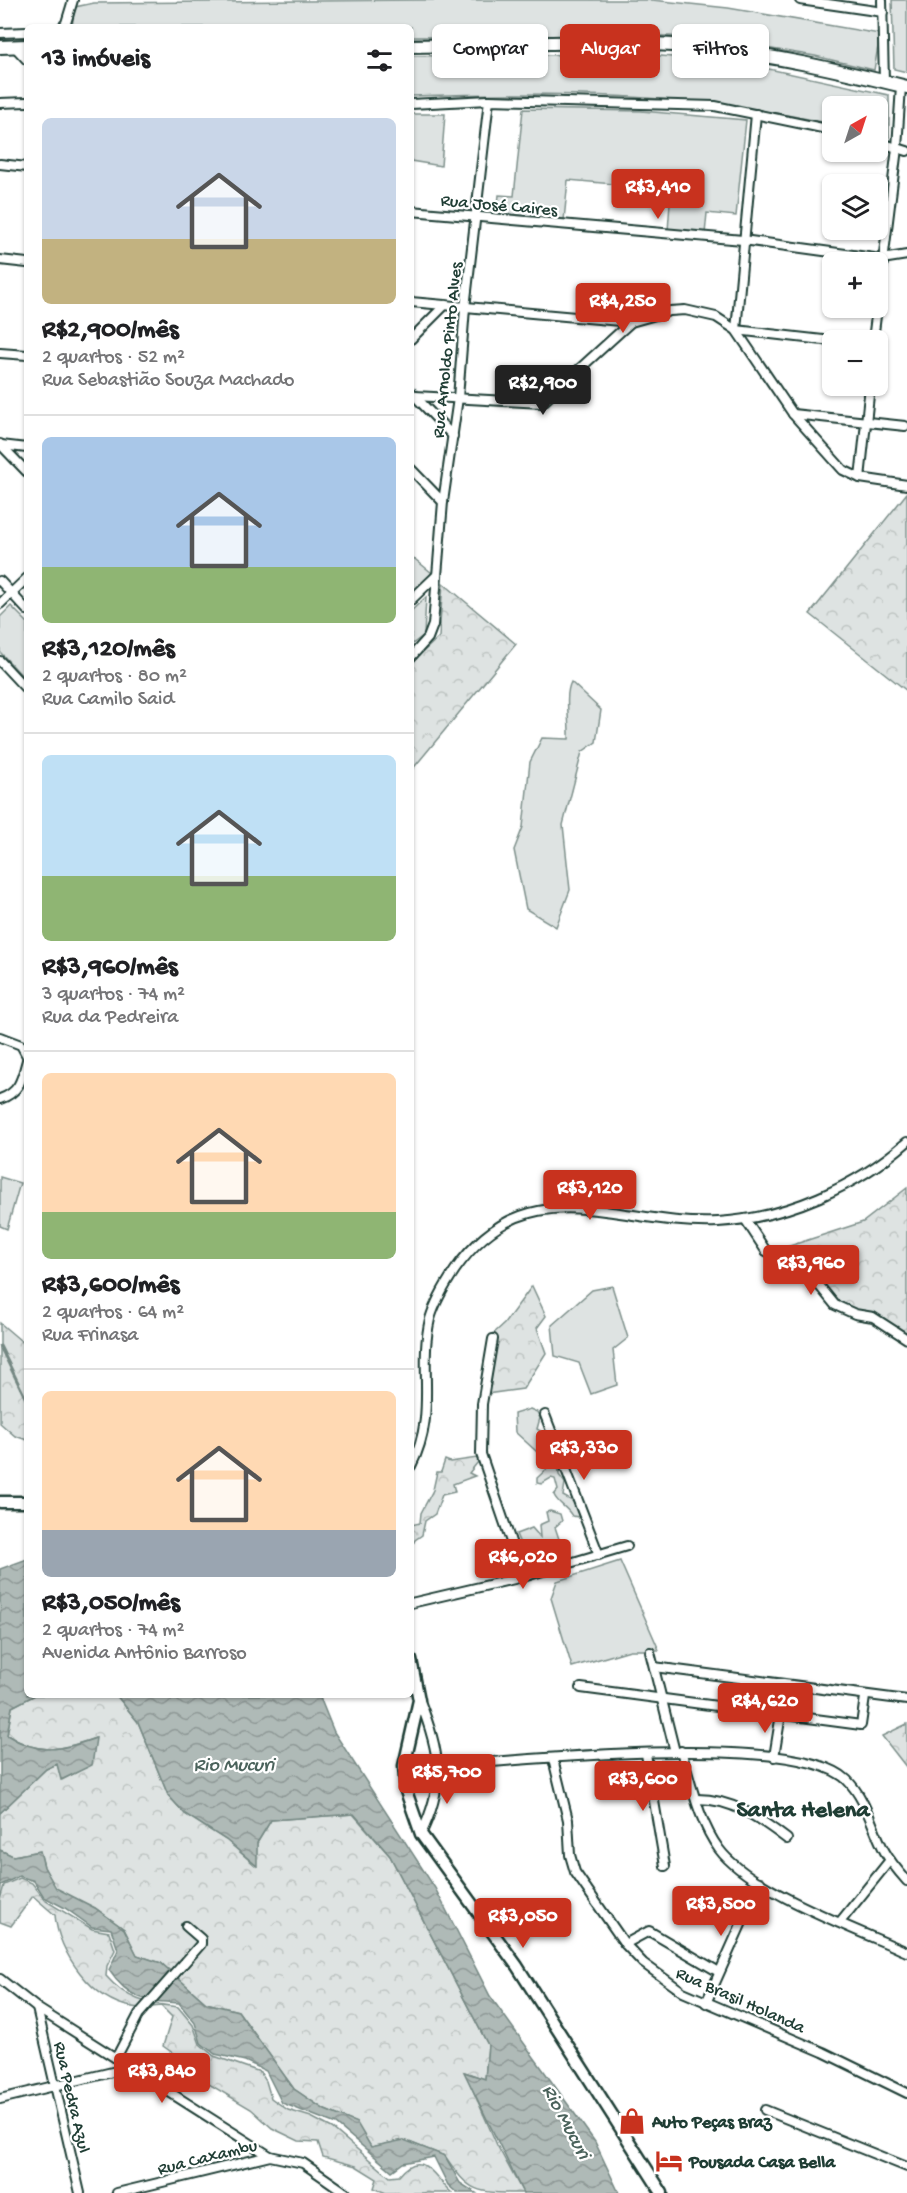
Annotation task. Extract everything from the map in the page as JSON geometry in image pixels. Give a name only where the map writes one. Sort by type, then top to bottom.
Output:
[{"type":"main road","points":[[414,46],[638,44],[698,47],[780,58],[904,86]]},
{"type":"main road","points":[[0,47],[24,46]]},
{"type":"main road","points":[[0,1502],[24,1502]]},
{"type":"main road","points":[[414,1675],[419,1700],[405,1766],[406,1791],[421,1834],[517,1966],[662,2193]]},
{"type":"street","points":[[65,24],[73,0]]},
{"type":"street","points":[[800,0],[883,12]]},
{"type":"street","points":[[882,0],[884,81]]},
{"type":"street","points":[[0,33],[24,32]]},
{"type":"street","points":[[14,46],[24,57]]},
{"type":"street","points":[[883,252],[904,86]]},
{"type":"street","points":[[414,104],[489,100],[715,106],[822,128]]},
{"type":"street","name":"Rua Arnoldo Pinto Alves","points":[[414,654],[428,638],[433,625],[443,502],[458,398],[474,218],[489,100]]},
{"type":"street","points":[[0,103],[24,102]]},
{"type":"street","points":[[736,330],[756,114]]},
{"type":"street","points":[[888,145],[907,151]]},
{"type":"street","points":[[0,165],[24,167]]},
{"type":"street","name":"Rua José Caires","points":[[414,211],[743,240],[831,252]]},
{"type":"street","name":"Rua José Caires","points":[[888,258],[907,255]]},
{"type":"street","points":[[0,260],[24,263]]},
{"type":"street","points":[[414,302],[631,322],[670,311],[685,310],[716,317],[736,330],[794,414],[843,470],[860,478],[907,485]]},
{"type":"street","points":[[414,336],[445,305]]},
{"type":"street","points":[[414,394],[542,404],[631,322]]},
{"type":"street","points":[[736,330],[822,340]]},
{"type":"street","points":[[0,353],[24,355]]},
{"type":"street","points":[[414,395],[453,436]]},
{"type":"street","points":[[860,478],[869,396]]},
{"type":"street","points":[[794,414],[905,426]]},
{"type":"street","points":[[0,444],[24,448]]},
{"type":"street","points":[[0,444],[24,469]]},
{"type":"street","points":[[414,473],[443,502]]},
{"type":"street","points":[[414,597],[437,575]]},
{"type":"street","points":[[0,581],[24,607]]},
{"type":"street","points":[[0,604],[24,581]]},
{"type":"street","points":[[0,662],[24,687]]},
{"type":"street","points":[[0,1036],[21,1045],[24,1050]]},
{"type":"street","points":[[0,1099],[8,1096],[21,1085],[24,1072]]},
{"type":"street","points":[[414,1457],[426,1421],[427,1340],[435,1306],[454,1271],[494,1230],[524,1215],[570,1208],[609,1210],[694,1222],[745,1219],[780,1211],[824,1194],[878,1166],[907,1142]]},
{"type":"street","points":[[745,1219],[766,1251],[809,1273],[835,1305],[855,1314],[873,1317],[907,1339]]},
{"type":"street","points":[[493,1339],[482,1404],[481,1454],[523,1577]]},
{"type":"street","points":[[545,1415],[599,1556]]},
{"type":"street","points":[[414,1602],[523,1577],[627,1546]]},
{"type":"street","points":[[650,1652],[678,1751],[719,1849],[760,1882],[790,1900],[907,1952]]},
{"type":"street","points":[[654,1667],[907,1700]]},
{"type":"street","points":[[581,1688],[861,1725],[866,1696]]},
{"type":"street","points":[[419,1700],[431,1728],[439,1766],[435,1801],[421,1834]]},
{"type":"street","points":[[774,1757],[781,1714]]},
{"type":"street","points":[[439,1766],[678,1751],[774,1757],[824,1768],[846,1779],[865,1807],[890,1860],[907,1881]]},
{"type":"street","points":[[646,1754],[665,1866]]},
{"type":"street","name":"Rua Brasil Holanda","points":[[553,1759],[568,1820],[572,1865],[625,1944],[667,1983],[706,2003],[822,2052],[907,2093]]},
{"type":"street","points":[[697,1799],[721,1800],[752,1815],[787,1839]]},
{"type":"street","points":[[840,1922],[890,1860]]},
{"type":"street","points":[[706,2003],[760,1882]]},
{"type":"street","points":[[116,2058],[139,2014],[177,1969],[193,1955],[201,1941],[186,1926]]},
{"type":"street","points":[[625,1944],[649,1931],[719,1972]]},
{"type":"street","points":[[0,1979],[37,2008],[270,2156],[303,2163],[346,2193]]},
{"type":"street","name":"Rua Pedra Azul","points":[[37,2008],[81,2193]]},
{"type":"street","points":[[0,2099],[129,2068]]},
{"type":"street","points":[[765,2110],[907,2167]]},
{"type":"street","name":"Rua Caxambu","points":[[117,2193],[270,2156]]},
{"type":"green space","points":[[652,0],[728,8],[880,34],[874,70],[815,56],[769,49],[769,24],[672,24],[672,36],[660,36],[660,24],[560,24],[560,36],[548,36],[548,24],[432,24],[432,37],[414,37],[414,24],[72,24],[75,7],[94,3]]},
{"type":"green space","points":[[892,0],[907,0],[907,72],[894,69]]},
{"type":"green space","points":[[548,55],[560,55],[560,78],[660,78],[660,56],[672,57],[672,78],[769,78],[769,69],[889,95],[889,137],[888,96],[822,96],[822,122],[728,106],[676,100],[570,94],[414,96],[414,56],[432,56],[432,78],[548,78]]},
{"type":"green space","points":[[523,109],[641,111],[746,120],[736,216],[707,213],[705,234],[668,231],[671,189],[568,180],[564,220],[497,213],[499,195],[514,196]]},
{"type":"green space","points":[[414,114],[445,114],[441,166],[414,162]]},
{"type":"green space","points":[[907,493],[907,691],[810,614]]},
{"type":"green space","points":[[414,558],[432,573],[414,590]]},
{"type":"green space","points":[[443,583],[516,644],[414,767],[414,660],[439,637]]},
{"type":"green space","points":[[426,597],[424,635],[414,643],[414,608]]},
{"type":"green space","points":[[11,606],[24,619],[24,678],[0,652],[0,617]]},
{"type":"green space","points":[[571,682],[601,710],[596,742],[582,752],[563,825],[570,890],[556,927],[526,909],[514,850],[523,827],[530,762],[542,738],[569,739],[568,702]]},
{"type":"green space","points":[[0,1177],[20,1183],[7,1229],[0,1226]]},
{"type":"green space","points":[[907,1188],[907,1336],[822,1296],[806,1274],[776,1259],[774,1251],[863,1222]]},
{"type":"green space","points":[[532,1286],[546,1316],[537,1328],[546,1353],[523,1389],[486,1394],[497,1337],[494,1333],[504,1324]]},
{"type":"green space","points":[[612,1286],[628,1338],[613,1350],[617,1385],[591,1394],[579,1363],[555,1356],[552,1325],[592,1290]]},
{"type":"green space","points":[[0,1323],[24,1343],[24,1439],[15,1436],[0,1423]]},
{"type":"green space","points":[[530,1409],[537,1412],[540,1418],[537,1429],[548,1436],[545,1440],[547,1450],[558,1462],[559,1475],[565,1483],[563,1496],[574,1502],[579,1517],[572,1516],[554,1495],[558,1490],[555,1479],[551,1478],[541,1484],[537,1483],[537,1478],[549,1467],[548,1462],[515,1432],[514,1414]]},
{"type":"green space","points":[[477,1458],[478,1462],[469,1473],[475,1476],[453,1484],[455,1492],[442,1495],[435,1514],[425,1521],[422,1535],[414,1542],[414,1524],[420,1523],[421,1513],[433,1490],[437,1472],[441,1472],[445,1460],[450,1462]]},
{"type":"green space","points":[[546,1512],[560,1514],[562,1521],[555,1527],[565,1557],[562,1561],[546,1566],[548,1554],[537,1546],[537,1554],[542,1561],[540,1567],[531,1570],[516,1534],[532,1528],[540,1537],[539,1525],[548,1521]]},
{"type":"green space","points":[[620,1561],[659,1650],[630,1650],[572,1667],[551,1598],[557,1581]]},
{"type":"green space","points":[[29,1698],[118,1698],[138,1722],[168,1795],[185,1814],[226,1840],[256,1866],[257,1843],[271,1820],[353,1814],[390,1856],[488,2045],[485,2079],[465,2072],[497,2145],[523,2193],[484,2191],[475,2188],[461,2177],[445,2156],[404,2140],[371,2147],[356,2123],[325,2110],[294,2089],[238,2011],[206,2003],[161,1963],[137,1955],[124,1929],[95,1908],[56,1889],[44,1867],[40,1851],[13,1856],[0,1850],[0,1813],[46,1769],[57,1764],[62,1780],[92,1764],[95,1738],[61,1748],[29,1746],[7,1735],[12,1707]]},
{"type":"green space","points":[[907,1724],[907,1768],[882,1736]]},
{"type":"green space","points":[[20,1878],[32,1883],[46,1901],[92,1929],[109,1932],[115,1950],[107,1966],[106,1976],[122,1991],[147,2002],[178,2007],[193,2025],[200,2044],[214,2056],[260,2072],[266,2081],[271,2098],[288,2110],[311,2117],[332,2128],[390,2177],[399,2176],[415,2164],[422,2164],[434,2173],[452,2193],[386,2193],[374,2188],[377,2179],[356,2166],[323,2157],[318,2142],[299,2141],[272,2128],[251,2109],[207,2083],[198,2071],[163,2046],[172,2017],[161,2006],[135,2008],[118,2003],[91,1985],[70,1959],[63,1945],[55,1915],[33,1896],[11,1926],[0,1922],[0,1900],[4,1885]]},
{"type":"water","points":[[24,1560],[24,1698],[29,1698],[12,1707],[7,1735],[30,1746],[51,1749],[72,1746],[96,1738],[92,1765],[61,1780],[57,1764],[46,1769],[0,1813],[0,1569]]},
{"type":"water","name":"Rio Mucuri","points":[[118,1698],[320,1698],[334,1732],[435,1888],[490,1996],[595,2142],[619,2193],[523,2193],[464,2072],[485,2079],[488,2045],[390,1856],[354,1814],[271,1820],[257,1843],[257,1866],[226,1840],[185,1814],[168,1795],[138,1722]]},
{"type":"water","points":[[0,1850],[13,1856],[40,1851],[44,1867],[56,1888],[95,1908],[124,1929],[137,1955],[161,1963],[206,2003],[238,2011],[294,2089],[325,2110],[357,2123],[371,2147],[404,2140],[445,2156],[460,2183],[476,2193],[457,2193],[448,2185],[434,2157],[403,2163],[392,2171],[336,2124],[282,2103],[266,2071],[245,2061],[215,2054],[201,2043],[195,2023],[179,2003],[139,1997],[116,1980],[109,1970],[118,1950],[111,1929],[92,1927],[65,1908],[44,1897],[34,1881],[19,1876],[1,1885],[0,1897]]},
{"type":"waterway","points":[[0,1346],[24,1395]]},
{"type":"place","name":"Auto Peças Braz","points":[[632,2121]]},
{"type":"place","name":"Pousada Casa Bella","points":[[669,2161]]},
{"type":"district","name":"Santa Helena","points":[[803,1808]]}]
